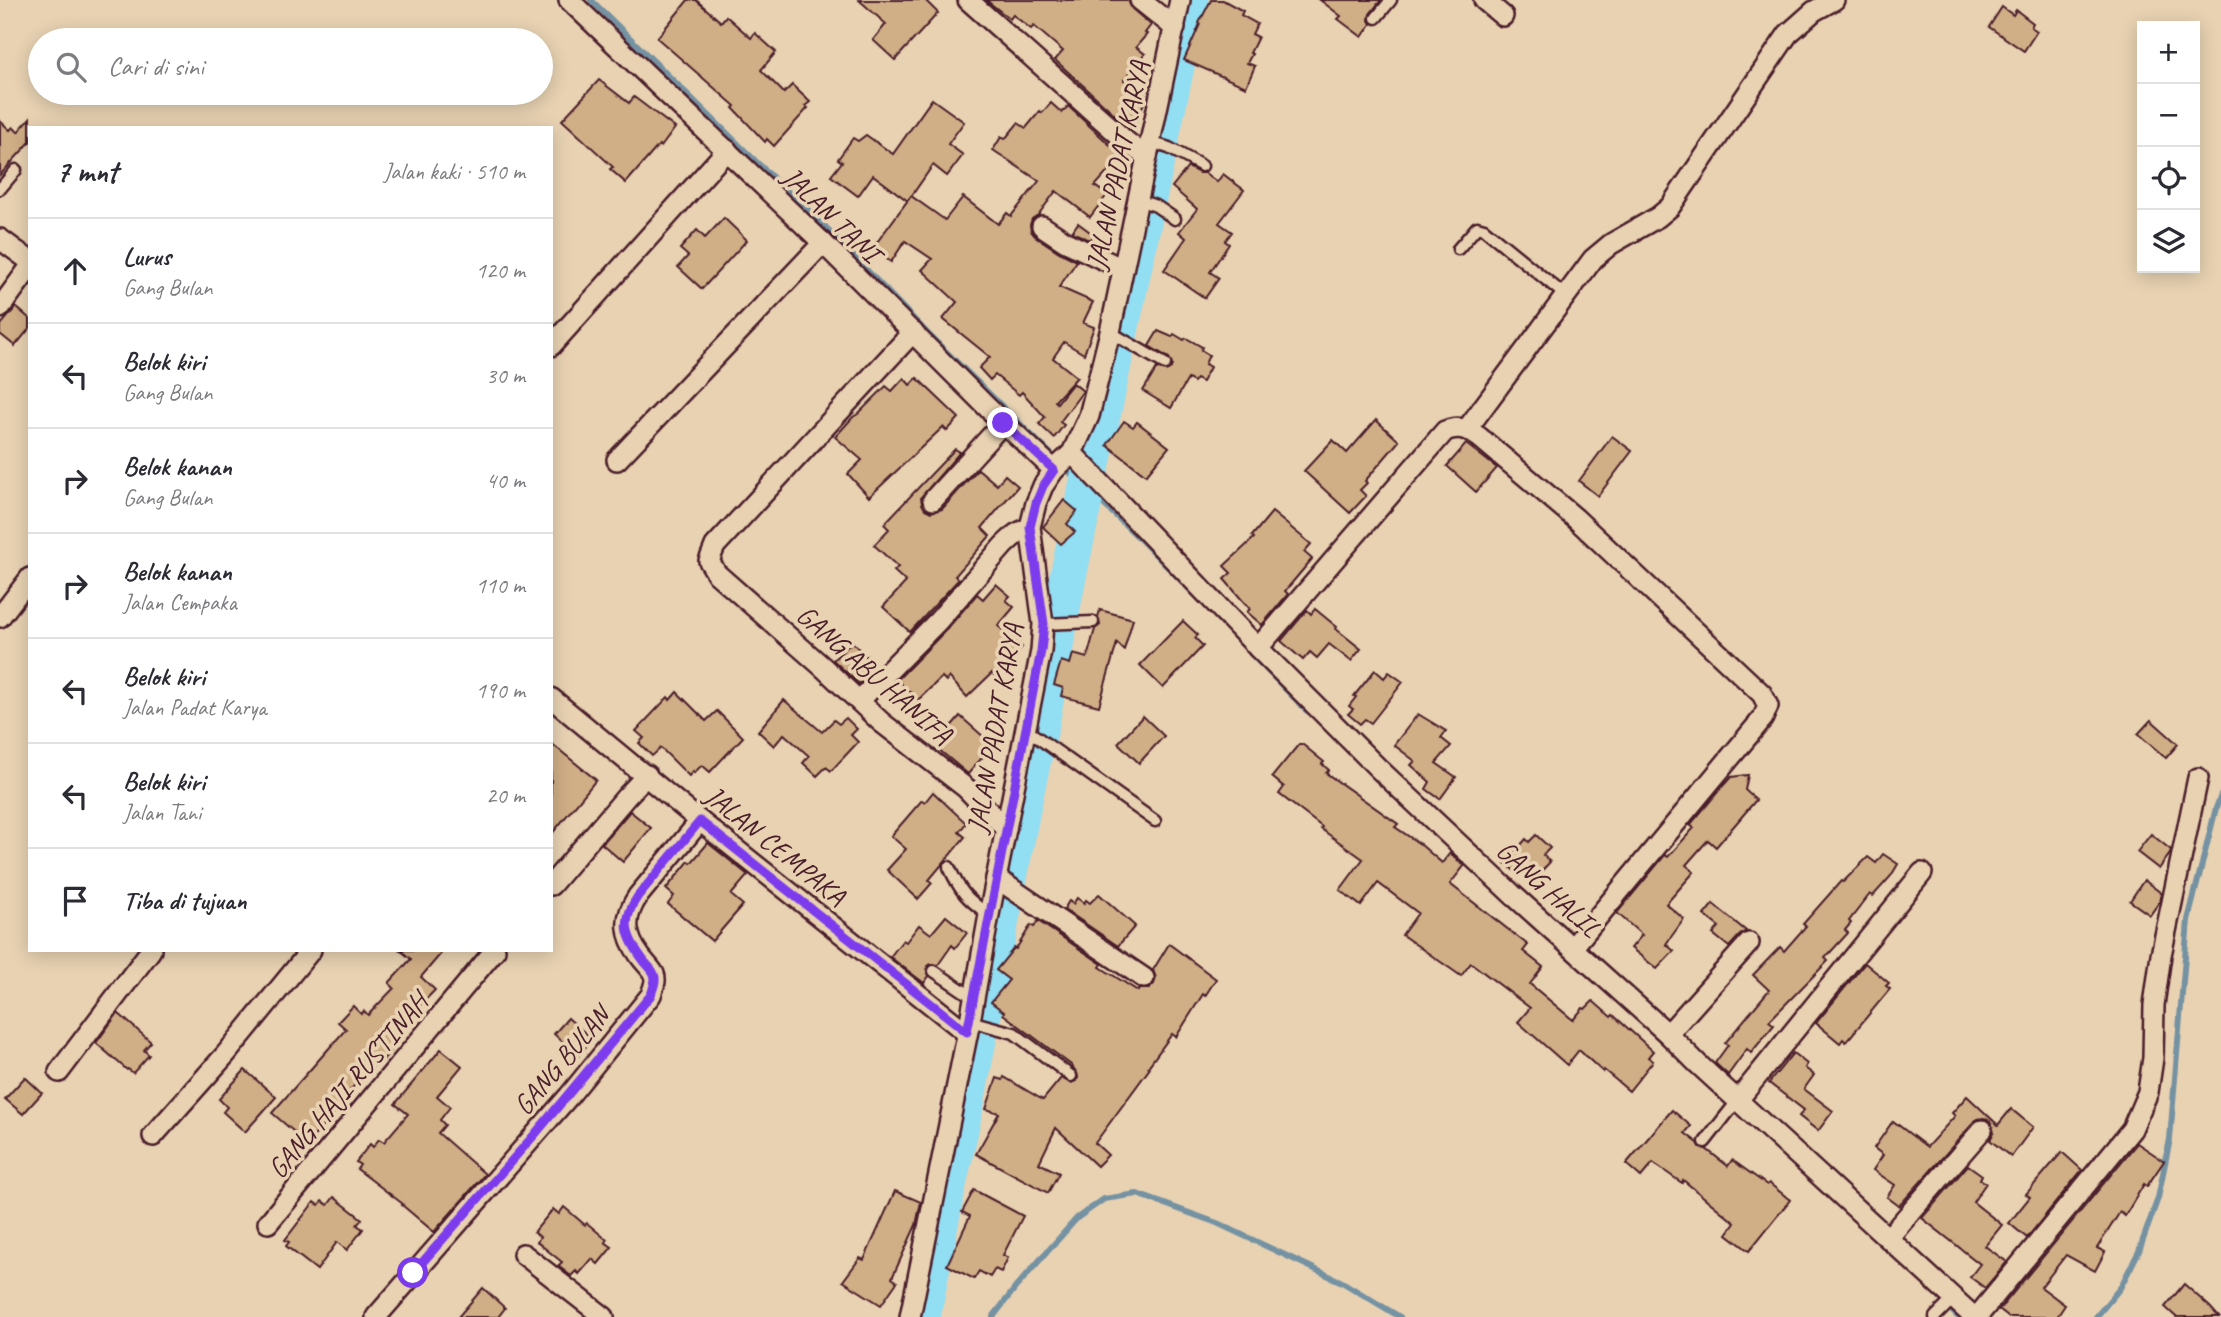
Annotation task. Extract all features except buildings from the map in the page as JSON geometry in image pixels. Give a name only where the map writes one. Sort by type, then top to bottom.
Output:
[{"type":"street","name":"JALAN TANI","points":[[569,0],[823,243],[1003,423],[1101,484]]},
{"type":"street","points":[[968,0],[1128,143],[1156,148]]},
{"type":"street","points":[[1140,0],[1174,28]]},
{"type":"street","name":"JALAN PADAT KARYA","points":[[910,1317],[971,1025],[996,878],[1030,732],[1041,651],[1048,624],[1030,527],[1043,486],[1066,461],[1089,416],[1113,334],[1124,269],[1146,203],[1180,0]]},
{"type":"street","points":[[1483,0],[1503,16]]},
{"type":"street","points":[[1467,429],[1593,259],[1611,244],[1670,207],[1788,34],[1814,11],[1834,0]]},
{"type":"street","points":[[553,344],[727,150]]},
{"type":"street","points":[[1042,226],[1066,242],[1124,269]]},
{"type":"street","points":[[0,239],[28,260]]},
{"type":"street","points":[[617,460],[823,243]]},
{"type":"street","points":[[0,308],[28,270]]},
{"type":"street","name":"GANG ABU HANIFA","points":[[913,332],[715,546],[709,561],[717,574],[859,701],[908,744],[966,788],[1006,830]]},
{"type":"street","points":[[933,499],[1003,423]]},
{"type":"street","points":[[1258,649],[1445,431],[1452,428],[1467,429],[1575,517],[1762,694],[1768,706],[1753,731],[1573,947]]},
{"type":"street","name":"GANG HALIL","points":[[1101,484],[1258,649],[1379,769],[1512,894],[1668,1034],[1734,1105],[1889,1237],[1945,1307],[1975,1317]]},
{"type":"street","points":[[859,701],[938,621],[1004,545],[1016,534],[1030,527]]},
{"type":"street","points":[[0,617],[28,581]]},
{"type":"street","name":"JALAN CEMPAKA","points":[[553,700],[700,821],[971,1025]]},
{"type":"street","points":[[553,883],[647,775]]},
{"type":"street","points":[[1975,1317],[2132,1129],[2148,1091],[2153,1058],[2154,1005],[2161,955],[2198,778]]},
{"type":"street","name":"GANG BULAN","points":[[376,1317],[552,1115],[651,995],[655,982],[654,974],[627,934],[627,920],[638,896],[700,821]]},
{"type":"street","points":[[1734,1105],[1922,873]]},
{"type":"street","points":[[996,878],[1143,978]]},
{"type":"street","points":[[1668,1034],[1749,943]]},
{"type":"street","points":[[59,1072],[149,952]]},
{"type":"street","points":[[153,1136],[226,1054],[309,952]]},
{"type":"street","name":"GANG HAJI RUSTINAH","points":[[268,1223],[493,952]]},
{"type":"street","points":[[1889,1237],[1982,1130]]},
{"type":"street","points":[[523,1254],[604,1317]]},
{"type":"lane","points":[[1377,18],[1391,0]]},
{"type":"lane","points":[[1156,148],[1202,166]]},
{"type":"lane","points":[[0,188],[16,170]]},
{"type":"lane","points":[[1146,203],[1175,219]]},
{"type":"lane","points":[[1458,249],[1477,227],[1484,229],[1566,296]]},
{"type":"lane","points":[[1113,334],[1165,364]]},
{"type":"lane","points":[[1048,624],[1093,622]]},
{"type":"lane","points":[[1030,732],[1156,821]]},
{"type":"lane","points":[[949,867],[965,897],[989,915]]},
{"type":"lane","points":[[934,971],[974,998]]},
{"type":"lane","points":[[971,1025],[990,1025],[1014,1033],[1071,1076]]},
{"type":"lane","points":[[1705,1142],[1734,1105]]},
{"type":"waterway","points":[[591,0],[813,214],[931,337],[1055,458]]},
{"type":"waterway","points":[[922,1317],[1066,586],[1190,0]]},
{"type":"waterway","points":[[1063,466],[1210,610]]},
{"type":"waterway","points":[[1251,654],[1307,711]]},
{"type":"waterway","points":[[2096,1317],[2120,1288],[2139,1251],[2158,1198],[2170,1139],[2188,920],[2221,795]]},
{"type":"waterway","points":[[993,1317],[1077,1218],[1104,1199],[1137,1194],[1217,1223],[1342,1282],[1400,1317]]},
{"type":"waterway","points":[[1945,1304],[1958,1317]]},
{"type":"route","points":[[413,1273],[569,1096],[651,995],[655,982],[654,974],[627,934],[627,920],[638,896],[700,821],[967,1032],[1041,651],[1044,624],[1030,527],[1043,486],[1054,470],[1003,423]]}]
